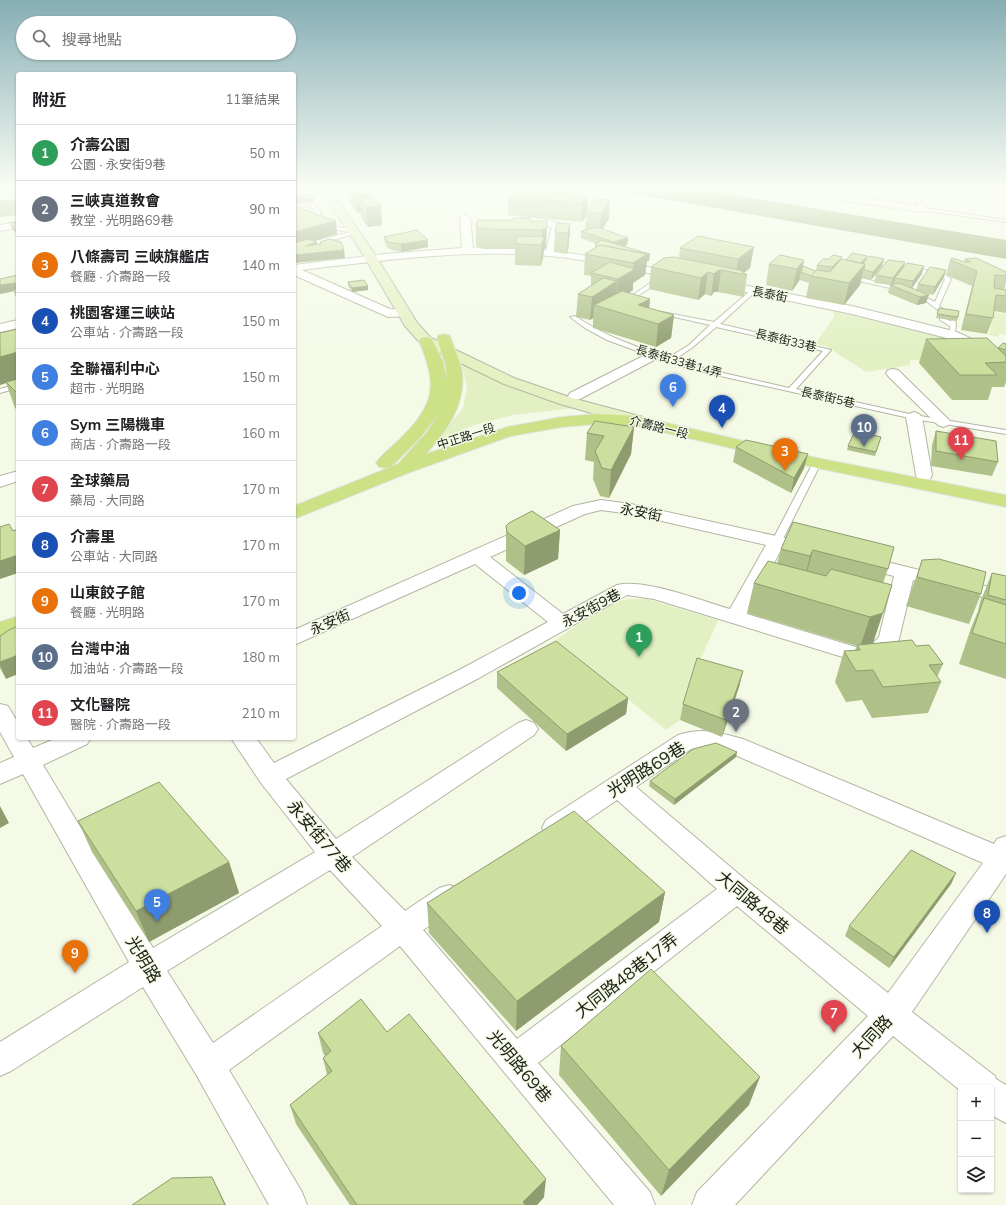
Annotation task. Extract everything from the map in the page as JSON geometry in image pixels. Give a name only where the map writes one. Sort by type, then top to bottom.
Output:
[{"type":"main road","points":[[365,243],[400,282]]},
{"type":"main road","points":[[368,243],[376,255]]},
{"type":"main road","name":"介壽路一段","points":[[376,255],[404,313],[412,326],[508,381],[600,411]]},
{"type":"main road","points":[[418,452],[428,442],[450,410],[455,393],[454,370],[438,341]]},
{"type":"main road","points":[[394,466],[431,415],[440,395],[439,371],[436,359],[438,341]]},
{"type":"main road","name":"介壽路一段","points":[[438,341],[518,376],[642,418],[818,463],[1006,501]]},
{"type":"main road","name":"中正路一段","points":[[296,512],[394,466],[418,452],[526,418],[600,411],[642,418]]},
{"type":"main road","name":"介壽路一段","points":[[642,418],[1006,492]]},
{"type":"main road","name":"中正路一段","points":[[296,500],[394,466],[507,432],[533,426],[562,422],[596,419],[642,418]]},
{"type":"main road","points":[[0,614],[16,608]]},
{"type":"main road","points":[[0,630],[16,624]]},
{"type":"street","points":[[467,243],[468,251]]},
{"type":"street","points":[[550,253],[552,243]]},
{"type":"street","points":[[296,268],[376,255],[468,251],[550,253],[619,264],[691,278]]},
{"type":"street","points":[[296,272],[370,307],[388,313],[404,313]]},
{"type":"street","name":"長泰街","points":[[706,281],[852,310],[953,327],[1006,360]]},
{"type":"street","points":[[0,328],[16,324]]},
{"type":"street","points":[[575,396],[653,355]]},
{"type":"street","points":[[893,373],[943,422]]},
{"type":"street","points":[[914,417],[924,475]]},
{"type":"street","points":[[0,482],[16,477]]},
{"type":"street","name":"永安街","points":[[296,637],[579,510],[600,505],[631,509],[777,541],[1006,597]]},
{"type":"street","points":[[736,616],[777,541]]},
{"type":"street","points":[[476,556],[562,623]]},
{"type":"street","name":"永安街9巷","points":[[270,776],[471,673],[624,589],[656,593],[736,616],[859,655],[877,652],[889,639],[905,572]]},
{"type":"street","name":"光明路","points":[[0,712],[148,967],[208,1065],[289,1205]]},
{"type":"street","points":[[0,1060],[148,967],[333,855],[526,728]]},
{"type":"street","name":"光明路69巷","points":[[534,842],[686,741],[713,739],[743,748],[1004,855]]},
{"type":"street","points":[[0,774],[75,740]]},
{"type":"street","name":"永安街77巷","points":[[244,740],[270,776],[333,855],[403,928]]},
{"type":"street","name":"大同路48巷","points":[[618,786],[738,890],[979,1085]]},
{"type":"street","name":"大同路","points":[[710,1205],[891,1015],[1004,855]]},
{"type":"street","points":[[208,1065],[468,884]]},
{"type":"street","name":"大同路48巷17弄","points":[[515,1060],[738,890]]},
{"type":"street","name":"光明路69巷","points":[[403,928],[637,1205]]},
{"type":"street","points":[[994,1096],[1006,1106]]},
{"type":"lane","points":[[296,248],[313,243]]},
{"type":"lane","points":[[864,261],[941,274],[948,279],[941,312]]},
{"type":"lane","points":[[880,271],[885,265]]},
{"type":"lane","points":[[912,293],[926,272]]},
{"type":"lane","points":[[624,304],[667,273]]},
{"type":"lane","points":[[843,276],[905,290],[928,300],[941,312],[953,327]]},
{"type":"lane","points":[[870,283],[875,277]]},
{"type":"lane","points":[[669,361],[691,346],[753,291]]},
{"type":"lane","points":[[617,305],[624,304],[631,306]]},
{"type":"lane","points":[[654,310],[716,324]]},
{"type":"lane","name":"長泰街33巷14弄","points":[[573,317],[590,325],[608,339],[669,361],[709,372],[792,389]]},
{"type":"lane","name":"長泰街33巷","points":[[716,324],[828,350],[792,389]]},
{"type":"lane","points":[[0,392],[16,387]]},
{"type":"lane","name":"長泰街5巷","points":[[792,389],[914,417],[1006,432]]},
{"type":"lane","points":[[777,541],[818,463]]},
{"type":"shaded area","points":[[916,243],[1006,243],[1006,259]]},
{"type":"shaded area","points":[[833,311],[945,337],[972,349],[992,361],[910,360],[910,365],[866,372],[826,346],[815,344],[834,317]]},
{"type":"shaded area","points":[[994,312],[1006,314],[1006,335],[1000,333],[998,337],[989,335]]},
{"type":"shaded area","points":[[462,364],[508,386],[576,408],[513,415],[477,424],[436,441],[463,408],[467,388]]},
{"type":"shaded area","points":[[629,599],[647,599],[718,620],[694,674],[680,720],[666,730],[555,640],[613,602]]},
{"type":"building","points":[[296,243],[313,243],[305,246],[321,243],[341,243],[344,250],[296,255]]},
{"type":"building","points":[[515,243],[542,243],[541,245]]},
{"type":"building","points":[[613,243],[650,254],[600,245],[598,246],[595,244]]},
{"type":"building","points":[[687,243],[735,243],[754,247],[738,259],[680,248]]},
{"type":"building","points":[[600,245],[647,254],[633,263],[585,254]]},
{"type":"building","points":[[852,253],[867,256],[861,263],[846,260]]},
{"type":"building","points":[[780,255],[804,260],[797,269],[769,264]]},
{"type":"building","points":[[833,255],[842,257],[832,267],[817,265],[823,259],[829,259]]},
{"type":"building","points":[[869,256],[884,259],[873,272],[864,270],[865,264],[863,263]]},
{"type":"building","points":[[674,257],[740,270],[747,275],[721,270],[714,274],[708,272],[701,278],[651,267],[664,258]]},
{"type":"building","points":[[952,258],[965,262],[971,262],[965,259],[976,258],[1006,272],[1006,276],[995,275],[994,288],[1006,290],[1006,296],[996,295],[993,318],[966,314],[977,271],[950,260]]},
{"type":"building","points":[[841,259],[865,264],[849,283],[811,276],[817,270],[830,272]]},
{"type":"building","points":[[888,260],[905,262],[893,278],[876,275]]},
{"type":"building","points":[[610,262],[635,269],[618,279],[591,273]]},
{"type":"building","points":[[907,263],[924,266],[913,281],[895,278]]},
{"type":"building","points":[[803,266],[816,271],[811,276],[801,272]]},
{"type":"building","points":[[930,267],[946,270],[935,287],[918,284]]},
{"type":"building","points":[[16,275],[16,284],[0,285],[0,279]]},
{"type":"building","points":[[603,278],[617,281],[592,297],[578,294]]},
{"type":"building","points":[[364,280],[368,286],[352,288],[348,282]]},
{"type":"building","points":[[899,283],[929,295],[920,297],[890,285]]},
{"type":"building","points":[[622,291],[650,299],[638,305],[674,315],[658,324],[594,305]]},
{"type":"building","points":[[939,308],[959,311],[958,317],[937,314]]},
{"type":"building","points":[[16,329],[16,353],[0,357],[0,333]]},
{"type":"building","points":[[987,338],[1006,356],[1006,362],[985,363],[997,375],[960,375],[926,339]]},
{"type":"building","points":[[1003,343],[1006,344],[1006,350],[998,348]]},
{"type":"building","points":[[16,380],[16,392],[6,382]]},
{"type":"building","points":[[595,421],[634,427],[611,470],[602,468],[595,451],[604,436],[587,433]]},
{"type":"building","points":[[855,431],[881,437],[876,452],[848,446]]},
{"type":"building","points":[[936,431],[996,441],[998,462],[936,451]]},
{"type":"building","points":[[746,440],[808,454],[794,478],[736,447]]},
{"type":"building","points":[[532,511],[560,530],[525,546],[507,532],[506,526]]},
{"type":"building","points":[[793,522],[894,547],[888,569],[813,550],[810,556],[781,549]]},
{"type":"building","points":[[9,524],[13,531],[16,530],[16,556],[0,561],[0,527]]},
{"type":"building","points":[[939,559],[986,572],[981,594],[917,577],[922,560]]},
{"type":"building","points":[[768,561],[826,576],[831,569],[892,585],[883,613],[870,617],[754,583]]},
{"type":"building","points":[[992,573],[1006,576],[1006,600],[988,595]]},
{"type":"building","points":[[984,598],[1006,605],[1006,644],[972,633]]},
{"type":"building","points":[[16,627],[16,656],[0,662],[0,636]]},
{"type":"building","points":[[912,640],[916,646],[929,645],[943,664],[929,665],[941,682],[883,687],[873,670],[856,671],[844,651],[860,650],[857,645]]},
{"type":"building","points":[[556,641],[628,698],[567,734],[497,672]]},
{"type":"building","points":[[697,658],[743,671],[726,720],[683,704]]},
{"type":"building","points":[[716,743],[737,752],[675,799],[650,781],[693,749]]},
{"type":"building","points":[[159,782],[229,862],[136,911],[78,821]]},
{"type":"building","points":[[574,811],[665,892],[517,1001],[427,903]]},
{"type":"building","points":[[911,850],[956,873],[894,957],[849,926]]},
{"type":"building","points":[[651,969],[760,1077],[669,1170],[561,1046]]},
{"type":"building","points":[[361,999],[387,1032],[409,1014],[546,1179],[523,1202],[526,1205],[357,1205],[290,1105],[332,1071],[323,1058],[331,1051],[318,1033]]},
{"type":"building","points":[[212,1177],[225,1205],[132,1205],[172,1178]]},
{"type":"place","name":"Sym 三陽機車","points":[[673,407]]},
{"type":"place","name":"桃園客運三峽站","points":[[722,428]]},
{"type":"place","name":"台灣中油","points":[[864,447]]},
{"type":"place","name":"文化醫院","points":[[961,460]]},
{"type":"place","name":"八條壽司 三峽旗艦店","points":[[785,471]]},
{"type":"place","name":"介壽公園","points":[[639,657]]},
{"type":"place","name":"三峽真道教會","points":[[736,732]]},
{"type":"place","name":"全聯福利中心","points":[[157,922]]},
{"type":"place","name":"介壽里","points":[[987,933]]},
{"type":"place","name":"山東餃子館","points":[[75,973]]},
{"type":"place","name":"全球藥局","points":[[834,1033]]}]
